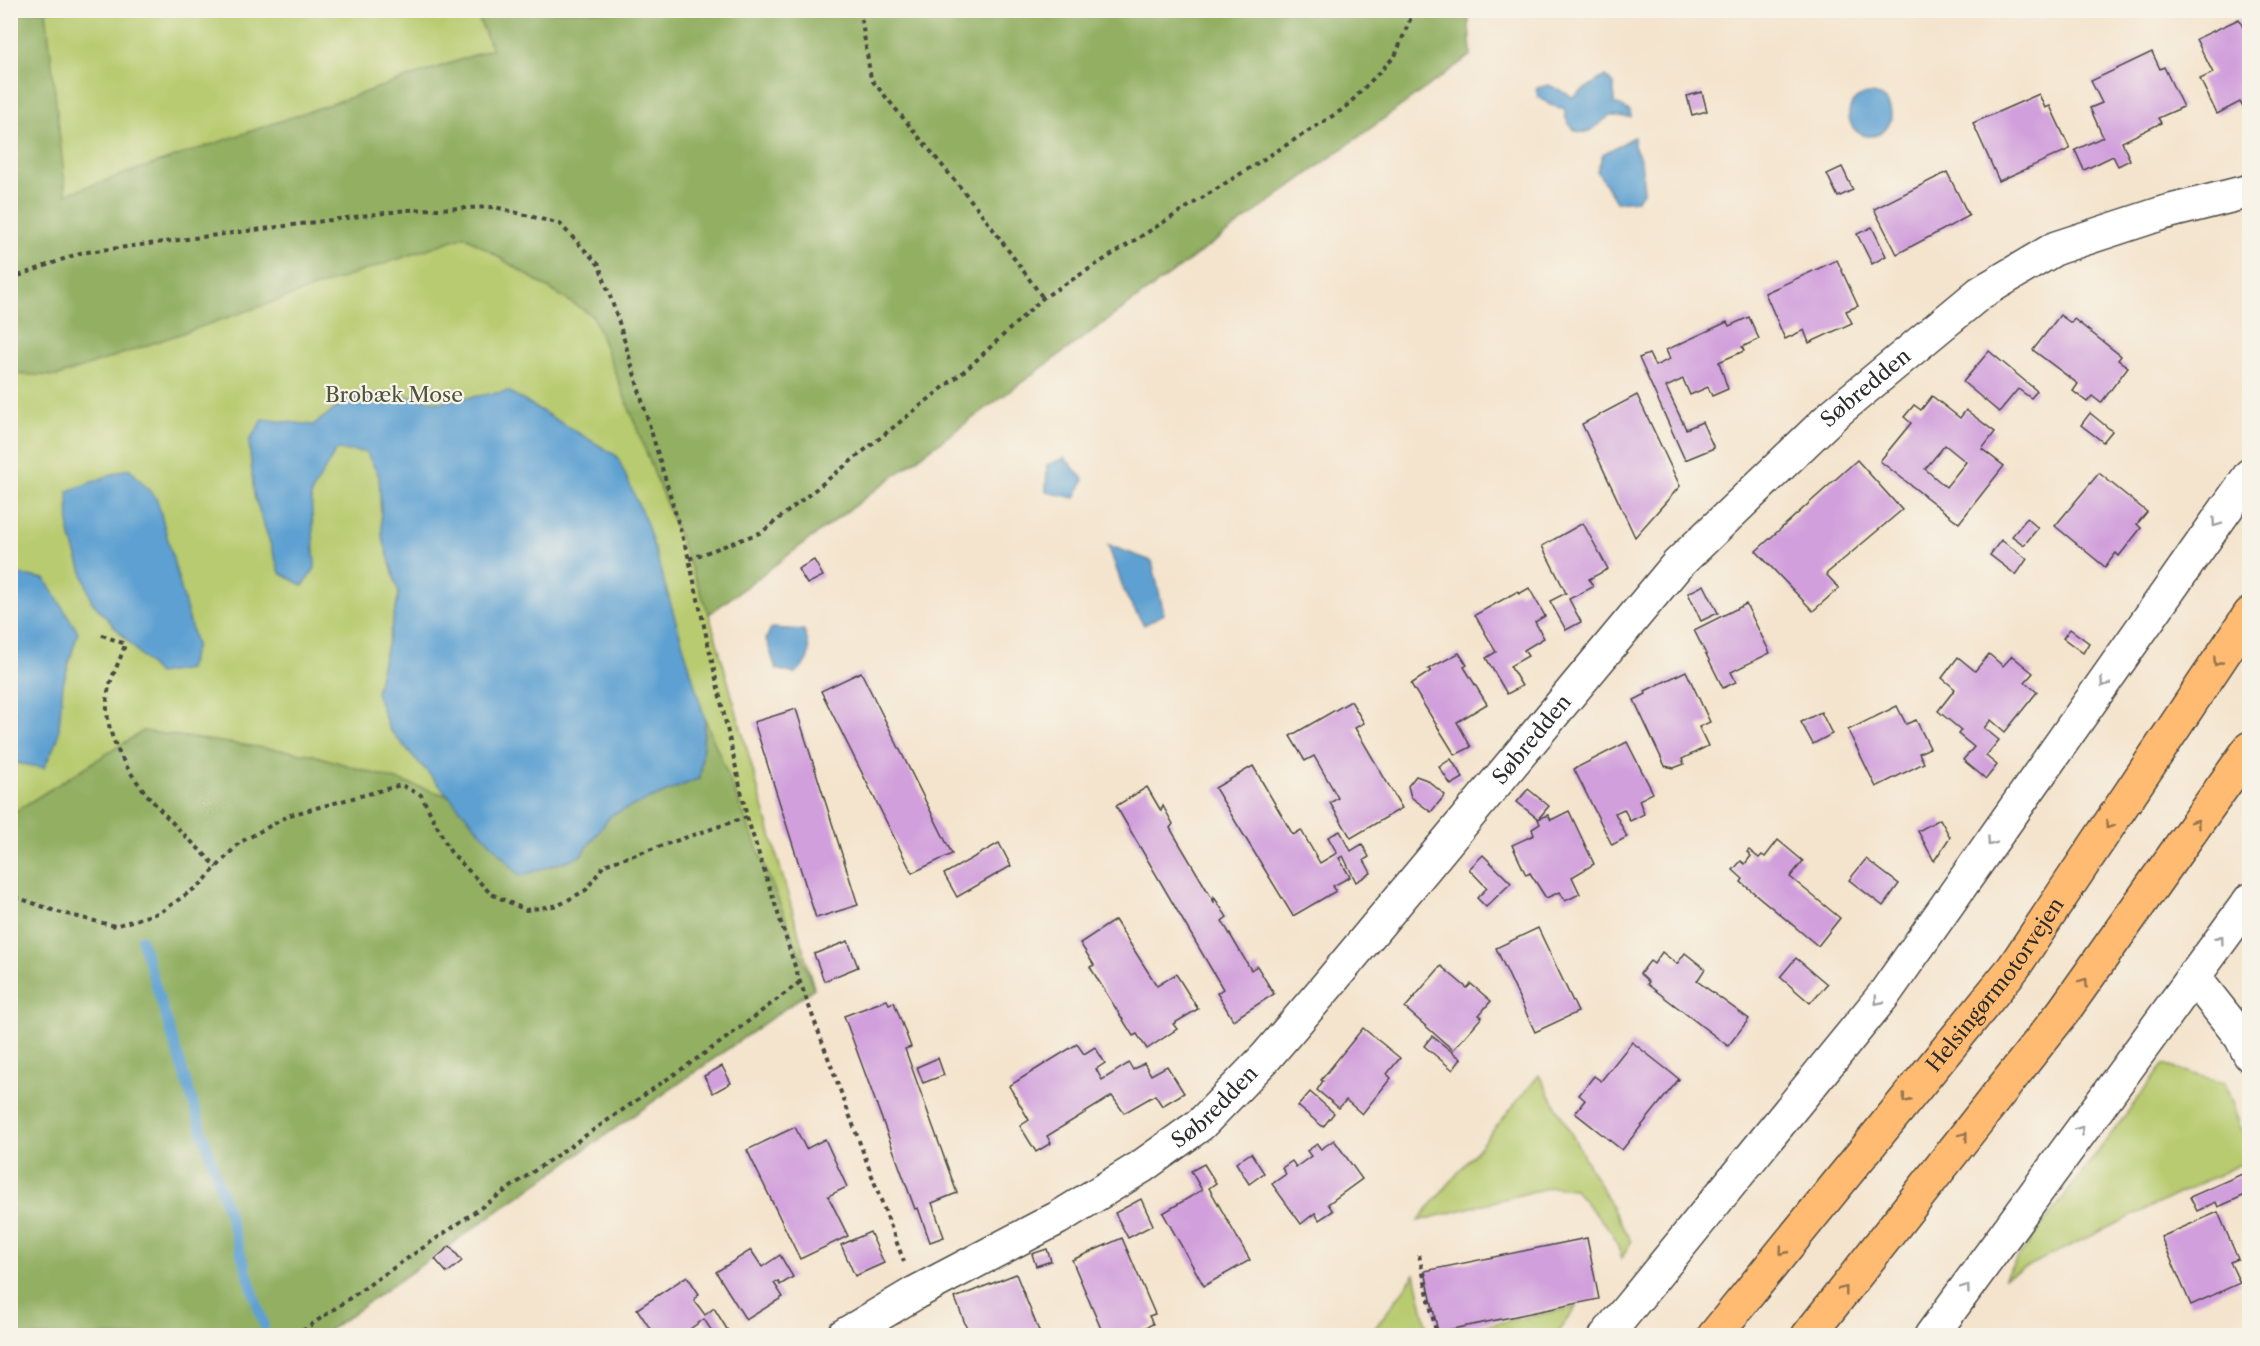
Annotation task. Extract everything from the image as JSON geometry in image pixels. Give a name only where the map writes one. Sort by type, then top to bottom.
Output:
[{"type":"highway","name":"Helsingørmotorvejen","points":[[1714,1335],[2014,967],[2250,614]]},
{"type":"highway","points":[[1808,1335],[2062,1012],[2250,748]]},
{"type":"street","name":"Søbredden","points":[[843,1335],[915,1293],[1058,1218],[1141,1167],[1201,1124],[1266,1057],[1320,995],[1677,565],[1834,414],[1980,293],[2056,248],[2163,213],[2250,192]]},
{"type":"street","points":[[1606,1335],[1883,996],[2250,475]]},
{"type":"street","points":[[1931,1335],[2250,900]]},
{"type":"street","points":[[2193,976],[2241,1037],[2250,1055]]},
{"type":"path","points":[[860,10],[872,79],[979,210],[1043,298]]},
{"type":"path","points":[[689,559],[762,532],[969,367],[1043,298],[1345,108],[1395,56],[1414,10]]},
{"type":"path","points":[[10,279],[80,253],[407,210],[495,207],[560,224],[599,266],[618,319],[689,559],[747,818],[801,982],[915,1293]]},
{"type":"path","points":[[102,635],[125,644],[113,674],[107,699],[108,727],[116,748],[135,779],[160,809],[217,867]]},
{"type":"path","points":[[10,895],[58,912],[115,926],[161,912],[201,884],[239,843],[290,815],[401,785],[421,795],[450,851],[491,894],[526,910],[559,905],[586,890],[604,866],[747,818]]},
{"type":"path","points":[[295,1335],[721,1042],[801,982]]},
{"type":"path","points":[[1419,1255],[1437,1335]]},
{"type":"green space","points":[[11,10],[46,11],[66,194],[492,49],[475,11],[1468,10],[1471,55],[933,447],[709,614],[593,316],[465,236],[58,376],[11,374]]},
{"type":"green space","name":"Brobæk Mose","points":[[1468,10],[1471,55],[933,447],[709,614],[814,988],[322,1335],[11,1336],[10,11]]},
{"type":"green space","points":[[705,719],[814,988],[322,1335],[11,1336],[11,814],[143,731],[310,754],[449,796],[520,876],[580,856],[611,815],[700,778]]},
{"type":"green space","points":[[2163,1065],[2225,1083],[2249,1150],[2249,1160],[2003,1278]]},
{"type":"green space","points":[[1539,1075],[1631,1242],[1622,1258],[1613,1234],[1574,1189],[1551,1187],[1418,1221]]},
{"type":"green space","points":[[1415,1274],[1429,1335],[1370,1335]]},
{"type":"green space","points":[[1576,1307],[1556,1335],[1449,1335],[1449,1333]]},
{"type":"water","points":[[1605,76],[1614,84],[1614,103],[1630,111],[1631,117],[1609,116],[1594,128],[1584,132],[1571,127],[1566,118],[1565,109],[1550,105],[1538,96],[1536,88],[1549,85],[1573,97]]},
{"type":"water","points":[[1870,94],[1885,100],[1891,115],[1885,130],[1870,136],[1855,130],[1849,115],[1855,100]]},
{"type":"water","points":[[1634,137],[1634,146],[1641,160],[1644,191],[1637,200],[1616,202],[1597,171],[1603,154]]},
{"type":"water","points":[[508,391],[617,456],[647,524],[705,719],[700,778],[611,815],[580,856],[520,876],[389,729],[376,692],[399,594],[382,535],[379,476],[366,452],[336,450],[311,494],[315,568],[303,586],[280,573],[254,495],[249,441],[263,419],[313,425],[350,398],[387,393],[441,402]]},
{"type":"water","points":[[1065,458],[1084,480],[1075,498],[1046,492],[1047,465]]},
{"type":"water","points":[[129,468],[157,499],[196,645],[188,669],[158,674],[92,602],[69,532],[68,491]]},
{"type":"water","points":[[1108,545],[1152,561],[1164,614],[1144,625],[1126,596]]},
{"type":"water","points":[[11,573],[45,579],[78,632],[63,684],[58,738],[44,768],[11,762]]},
{"type":"water","points":[[771,628],[804,630],[809,654],[805,664],[794,674],[776,669],[766,639]]},
{"type":"building","points":[[2239,19],[2250,42],[2250,104],[2243,107],[2240,102],[2217,114],[2200,79],[2213,73],[2196,39]]},
{"type":"building","points":[[2152,52],[2160,69],[2164,67],[2183,107],[2158,118],[2161,123],[2122,142],[2130,160],[2118,166],[2113,156],[2084,170],[2075,150],[2103,137],[2090,108],[2102,103],[2091,81]]},
{"type":"building","points":[[1702,92],[1707,111],[1692,115],[1687,96]]},
{"type":"building","points":[[2039,94],[2045,108],[2050,106],[2070,149],[1999,181],[1973,123]]},
{"type":"building","points":[[1842,167],[1853,190],[1838,197],[1827,174]]},
{"type":"building","points":[[1947,172],[1969,216],[1897,254],[1874,209]]},
{"type":"building","points":[[1872,227],[1886,256],[1872,264],[1857,234]]},
{"type":"building","points":[[1837,260],[1858,306],[1846,311],[1852,323],[1809,343],[1804,330],[1785,339],[1765,293]]},
{"type":"building","points":[[2060,315],[2071,323],[2074,319],[2121,356],[2118,360],[2128,367],[2101,403],[2092,396],[2087,402],[2073,391],[2078,384],[2033,350]]},
{"type":"building","points":[[1749,317],[1759,339],[1742,347],[1744,351],[1719,362],[1728,389],[1712,396],[1708,387],[1690,395],[1683,379],[1666,387],[1686,429],[1702,422],[1714,448],[1685,460],[1639,358],[1649,354],[1655,366],[1670,359],[1666,350],[1727,322],[1729,326]]},
{"type":"building","points":[[1989,351],[2037,391],[2031,398],[2018,389],[1999,412],[1963,382]]},
{"type":"building","points":[[1637,395],[1680,486],[1635,537],[1582,424]]},
{"type":"building","points":[[1932,396],[1960,418],[1966,410],[1995,432],[1982,449],[2004,466],[1959,523],[1880,461],[1911,423],[1904,417],[1914,405],[1921,410]],"holes":[[[1945,445],[1966,462],[1946,487],[1925,469]]]},
{"type":"building","points":[[2090,413],[2112,431],[2103,442],[2081,425]]},
{"type":"building","points":[[1857,460],[1902,510],[1826,574],[1839,588],[1813,611],[1756,551]]},
{"type":"building","points":[[2099,473],[2147,512],[2137,524],[2141,528],[2119,556],[2116,553],[2105,567],[2055,526]]},
{"type":"building","points":[[2027,518],[2038,528],[2024,545],[2012,536]]},
{"type":"building","points":[[1583,523],[1608,569],[1589,579],[1593,587],[1569,599],[1581,622],[1566,630],[1550,601],[1566,593],[1542,546]]},
{"type":"building","points":[[2001,540],[2027,559],[2016,575],[1990,555]]},
{"type":"building","points":[[814,560],[823,576],[807,584],[798,569]]},
{"type":"building","points":[[1704,585],[1718,613],[1701,621],[1688,593]]},
{"type":"building","points":[[1529,588],[1545,616],[1535,622],[1544,638],[1524,650],[1528,656],[1510,666],[1522,686],[1507,694],[1486,658],[1496,652],[1475,615],[1518,591],[1519,594]]},
{"type":"building","points":[[1746,604],[1770,653],[1731,672],[1736,682],[1723,688],[1694,630]]},
{"type":"building","points":[[2070,629],[2089,643],[2083,653],[2063,638]]},
{"type":"building","points":[[1459,653],[1467,665],[1464,667],[1487,704],[1457,722],[1471,747],[1455,755],[1411,684],[1431,671],[1428,669]]},
{"type":"building","points":[[1989,654],[2003,666],[2012,656],[2033,673],[2025,682],[2037,692],[2005,732],[1991,720],[1984,728],[1999,740],[1986,756],[1997,765],[1986,779],[1963,760],[1974,747],[1958,734],[1961,730],[1938,711],[1955,689],[1942,678],[1958,657],[1975,671]]},
{"type":"building","points":[[1686,671],[1710,722],[1699,727],[1708,746],[1682,759],[1684,764],[1674,768],[1665,766],[1634,700],[1646,694],[1645,691]]},
{"type":"building","points":[[861,672],[952,854],[912,873],[821,691]]},
{"type":"building","points":[[1351,701],[1364,723],[1355,728],[1402,808],[1351,838],[1330,803],[1338,798],[1314,756],[1305,761],[1290,736]]},
{"type":"building","points":[[1897,706],[1906,724],[1916,720],[1930,748],[1919,753],[1924,763],[1876,787],[1848,730]]},
{"type":"building","points":[[796,709],[858,905],[816,918],[754,722]]},
{"type":"building","points":[[1821,712],[1832,734],[1813,744],[1801,722]]},
{"type":"building","points":[[1627,742],[1653,793],[1639,800],[1644,814],[1630,821],[1624,809],[1615,813],[1627,837],[1612,845],[1574,769]]},
{"type":"building","points":[[1451,759],[1463,778],[1451,785],[1439,767]]},
{"type":"building","points":[[1253,766],[1293,835],[1301,830],[1320,863],[1337,853],[1328,837],[1340,831],[1351,851],[1362,844],[1369,857],[1364,860],[1371,873],[1356,882],[1343,856],[1339,858],[1350,877],[1333,886],[1336,891],[1293,916],[1215,788]]},
{"type":"building","points":[[1416,776],[1427,780],[1445,795],[1431,812],[1411,797],[1408,786]]},
{"type":"building","points":[[1147,787],[1161,811],[1163,806],[1173,824],[1170,828],[1214,902],[1214,897],[1227,917],[1222,921],[1251,970],[1257,966],[1274,994],[1233,1020],[1217,993],[1223,989],[1116,806]]},
{"type":"building","points":[[1528,789],[1549,806],[1538,819],[1517,802]]},
{"type":"building","points":[[1569,811],[1594,864],[1572,877],[1580,894],[1565,901],[1560,892],[1546,898],[1530,873],[1526,875],[1512,845],[1534,835],[1532,829],[1540,824],[1538,819],[1548,815],[1551,820]]},
{"type":"building","points":[[1940,819],[1950,837],[1934,861],[1918,831]]},
{"type":"building","points":[[1778,840],[1803,861],[1790,877],[1840,918],[1818,946],[1741,882],[1743,879],[1733,870],[1741,861],[1745,864],[1751,856],[1747,852],[1749,850],[1759,858],[1762,855],[1765,857]]},
{"type":"building","points":[[999,843],[1011,866],[957,897],[944,874]]},
{"type":"building","points":[[1483,855],[1511,883],[1486,907],[1477,898],[1487,888],[1469,869]]},
{"type":"building","points":[[1866,859],[1899,884],[1883,906],[1849,880]]},
{"type":"building","points":[[1115,920],[1157,986],[1176,974],[1198,1009],[1173,1024],[1177,1029],[1147,1049],[1137,1034],[1133,1036],[1090,967],[1094,965],[1080,943]]},
{"type":"building","points":[[1538,928],[1578,1012],[1535,1032],[1496,948]]},
{"type":"building","points":[[848,941],[858,967],[824,981],[814,954]]},
{"type":"building","points":[[1662,952],[1677,964],[1685,953],[1705,969],[1697,981],[1749,1019],[1728,1046],[1647,984],[1649,982],[1640,974],[1650,961],[1654,964]]},
{"type":"building","points":[[1796,958],[1827,984],[1810,1003],[1780,977]]},
{"type":"building","points":[[1441,966],[1467,988],[1471,984],[1491,1001],[1479,1015],[1482,1017],[1453,1050],[1405,1008]]},
{"type":"building","points":[[887,1000],[889,1004],[894,1002],[911,1047],[905,1049],[957,1193],[932,1203],[944,1237],[930,1242],[918,1208],[915,1209],[844,1016]]},
{"type":"building","points":[[1363,1028],[1400,1058],[1387,1074],[1391,1078],[1362,1114],[1346,1100],[1339,1108],[1317,1090],[1323,1081],[1321,1080]]},
{"type":"building","points":[[1432,1036],[1461,1059],[1453,1070],[1424,1046]]},
{"type":"building","points":[[1632,1042],[1679,1079],[1622,1150],[1575,1113],[1585,1100],[1579,1095],[1594,1076],[1601,1081]]},
{"type":"building","points":[[1077,1044],[1084,1054],[1095,1047],[1105,1063],[1096,1069],[1102,1080],[1129,1063],[1133,1070],[1144,1063],[1151,1075],[1167,1066],[1184,1093],[1162,1106],[1155,1095],[1124,1113],[1112,1096],[1047,1136],[1051,1143],[1036,1152],[1020,1126],[1029,1120],[1009,1086]]},
{"type":"building","points":[[938,1058],[944,1075],[923,1083],[917,1067]]},
{"type":"building","points":[[722,1066],[731,1083],[713,1093],[704,1076]]},
{"type":"building","points":[[1310,1092],[1334,1113],[1323,1127],[1298,1106]]},
{"type":"building","points":[[795,1127],[806,1149],[825,1139],[847,1187],[828,1196],[848,1236],[800,1259],[747,1150]]},
{"type":"building","points":[[1334,1140],[1362,1179],[1328,1204],[1333,1211],[1319,1220],[1315,1213],[1301,1224],[1272,1184],[1286,1174],[1282,1168],[1292,1161],[1296,1167],[1311,1156],[1307,1151],[1317,1144],[1321,1149]]},
{"type":"building","points":[[1251,1153],[1264,1173],[1249,1184],[1236,1163]]},
{"type":"building","points":[[1204,1164],[1216,1183],[1209,1188],[1250,1260],[1204,1286],[1163,1213],[1202,1190],[1191,1171]]},
{"type":"building","points":[[2242,1174],[2250,1193],[2218,1207],[2216,1202],[2197,1211],[2190,1197]]},
{"type":"building","points":[[1141,1199],[1153,1225],[1128,1238],[1115,1213]]},
{"type":"building","points":[[2218,1212],[2238,1259],[2230,1262],[2240,1283],[2191,1305],[2161,1237]]},
{"type":"building","points":[[870,1232],[884,1263],[855,1276],[841,1245]]},
{"type":"building","points":[[1122,1238],[1155,1314],[1149,1316],[1153,1324],[1127,1336],[1121,1336],[1120,1332],[1104,1336],[1072,1260]]},
{"type":"building","points":[[1587,1238],[1599,1299],[1438,1332],[1425,1271]]},
{"type":"building","points":[[450,1246],[462,1261],[447,1273],[435,1259]]},
{"type":"building","points":[[1047,1249],[1051,1261],[1036,1266],[1032,1254]]},
{"type":"building","points":[[751,1250],[762,1267],[780,1255],[793,1277],[780,1285],[778,1281],[774,1283],[783,1297],[746,1320],[716,1272]]},
{"type":"building","points":[[1016,1274],[1041,1336],[970,1336],[955,1298]]},
{"type":"building","points":[[687,1276],[699,1294],[694,1300],[705,1315],[714,1308],[730,1334],[715,1336],[704,1319],[680,1336],[655,1336],[637,1309]]},
{"type":"waterway","points":[[141,939],[264,1326]]}]
